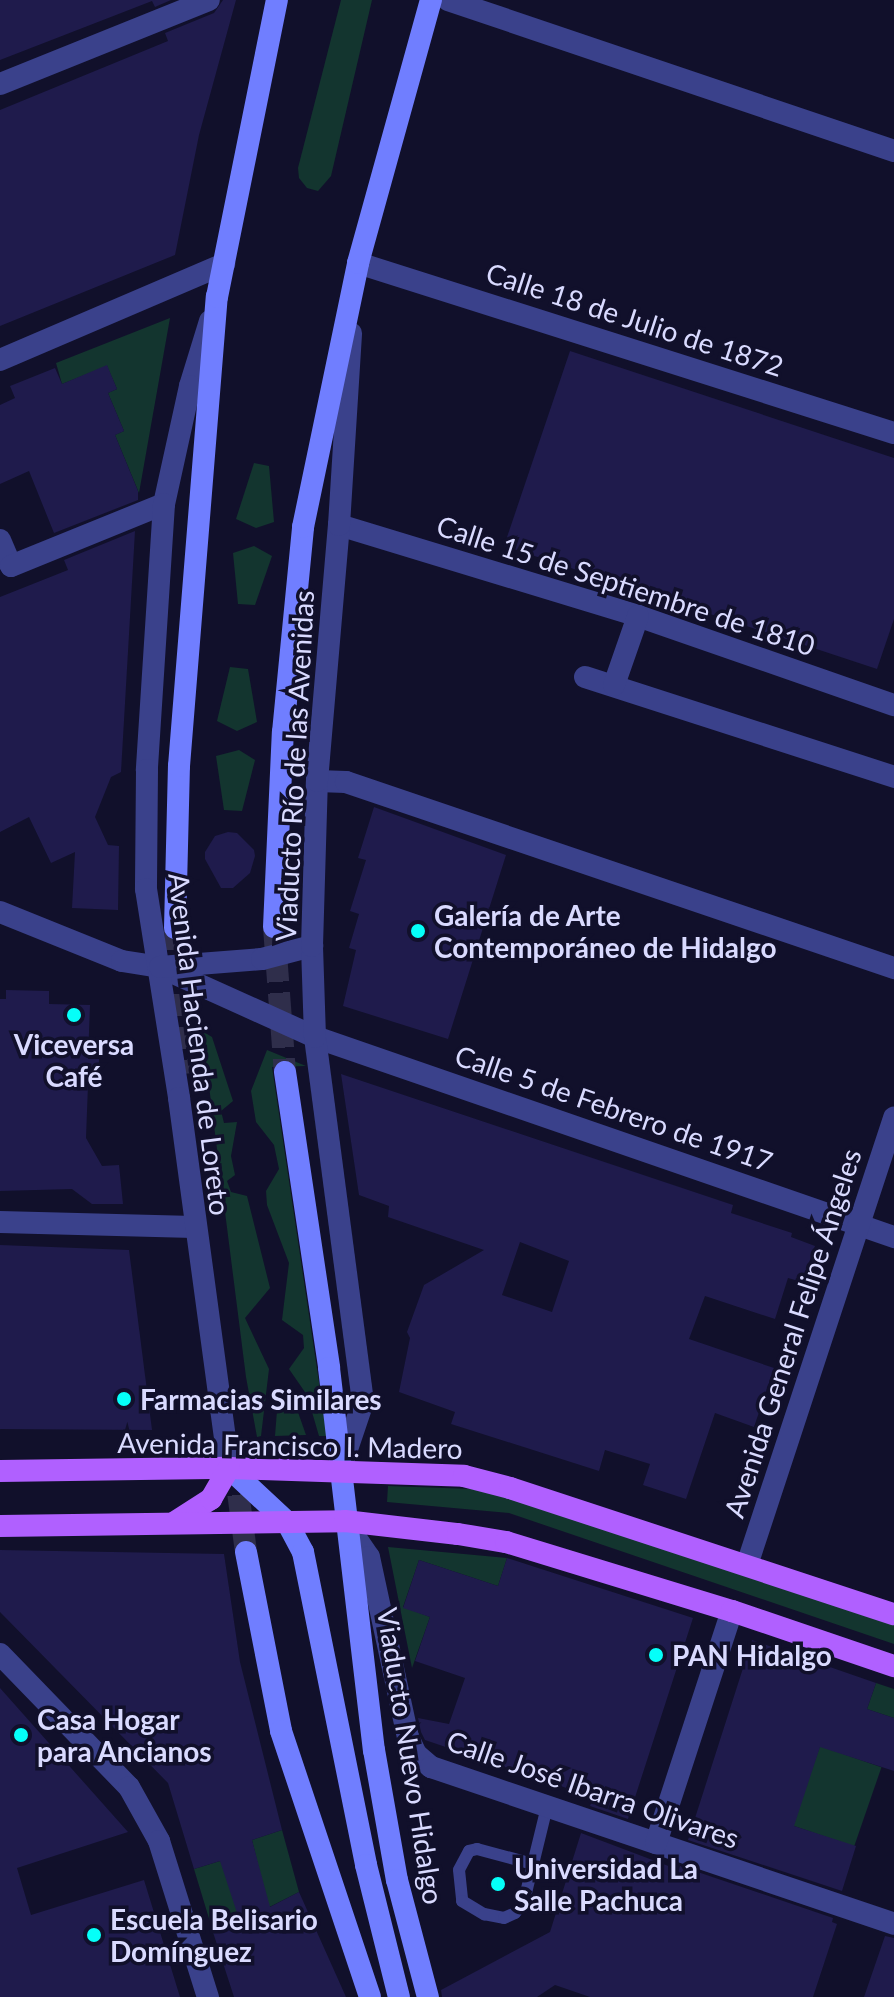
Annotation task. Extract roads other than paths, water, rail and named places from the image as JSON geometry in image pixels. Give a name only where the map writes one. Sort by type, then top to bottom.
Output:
[{"type":"main road","points":[[175,928],[179,766],[217,297],[277,0]]},
{"type":"main road","name":"Viaducto Río de las Avenidas","points":[[274,927],[283,732],[303,527],[358,263],[431,0]]},
{"type":"main road","name":"Viaducto Río de las Avenidas","points":[[285,1072],[329,1368],[345,1521]]},
{"type":"main road","points":[[175,1522],[211,1499],[229,1468],[287,1522],[303,1552],[366,1865],[399,1997]]},
{"type":"main road","name":"Avenida Francisco I. Madero","points":[[0,1471],[229,1468],[464,1476],[510,1488],[894,1614]]},
{"type":"main road","points":[[0,1526],[345,1521],[506,1542],[732,1611],[894,1666]]},
{"type":"main road","name":"Viaducto Nuevo Hidalgo","points":[[345,1521],[382,1794],[397,1880],[428,1997]]},
{"type":"main road","points":[[246,1552],[281,1731],[370,1997]]},
{"type":"street","points":[[0,84],[209,0]]},
{"type":"street","points":[[448,0],[894,151]]},
{"type":"street","name":"Calle 18 de Julio de 1872","points":[[358,263],[894,433]]},
{"type":"street","points":[[0,360],[224,264]]},
{"type":"street","name":"Avenida Hacienda de Loreto","points":[[217,297],[190,386],[164,504],[147,785],[146,889],[160,967],[229,1468]]},
{"type":"street","name":"Viaducto Río de las Avenidas","points":[[339,1471],[363,1402],[315,1037],[312,946],[317,781],[339,525],[353,297]]},
{"type":"street","points":[[0,540],[11,566],[164,504]]},
{"type":"street","name":"Calle 15 de Septiembre de 1810","points":[[339,525],[638,616],[894,705]]},
{"type":"street","points":[[614,685],[638,616]]},
{"type":"street","points":[[585,677],[894,777]]},
{"type":"street","points":[[317,781],[346,782],[894,968]]},
{"type":"street","points":[[0,912],[122,961],[160,967],[262,959],[312,946]]},
{"type":"street","name":"Calle 5 de Febrero de 1917","points":[[160,967],[315,1037],[894,1237]]},
{"type":"street","name":"Avenida General Felipe Ángeles","points":[[747,1565],[894,1118]]},
{"type":"street","points":[[0,1222],[194,1227]]},
{"type":"street","name":"Calle José Ibarra Olivares","points":[[345,1521],[369,1557],[408,1737],[416,1754],[431,1767],[894,1924]]},
{"type":"street","points":[[656,1843],[732,1611]]},
{"type":"street","points":[[0,1654],[129,1787],[159,1841],[208,1997]]},
{"type":"lane","points":[[533,1864],[477,1849],[469,1851],[459,1870],[462,1901],[484,1914],[504,1918],[515,1913],[524,1901],[547,1807]]},
{"type":"tunnel","points":[[274,927],[285,1072]]},
{"type":"tunnel","points":[[175,928],[184,1074]]},
{"type":"tunnel","points":[[234,1462],[246,1552]]},
{"type":"place","name":"Galería de Arte Contemporáneo de Hidalgo","points":[[418,931]]},
{"type":"place","name":"Viceversa Café","points":[[74,1015]]},
{"type":"place","name":"Farmacias Similares","points":[[124,1399]]},
{"type":"place","name":"PAN Hidalgo","points":[[656,1655]]},
{"type":"place","name":"Casa Hogar para Ancianos","points":[[21,1735]]},
{"type":"place","name":"Universidad La Salle Pachuca","points":[[498,1884]]},
{"type":"place","name":"Escuela Belisario Domínguez","points":[[94,1935]]}]
